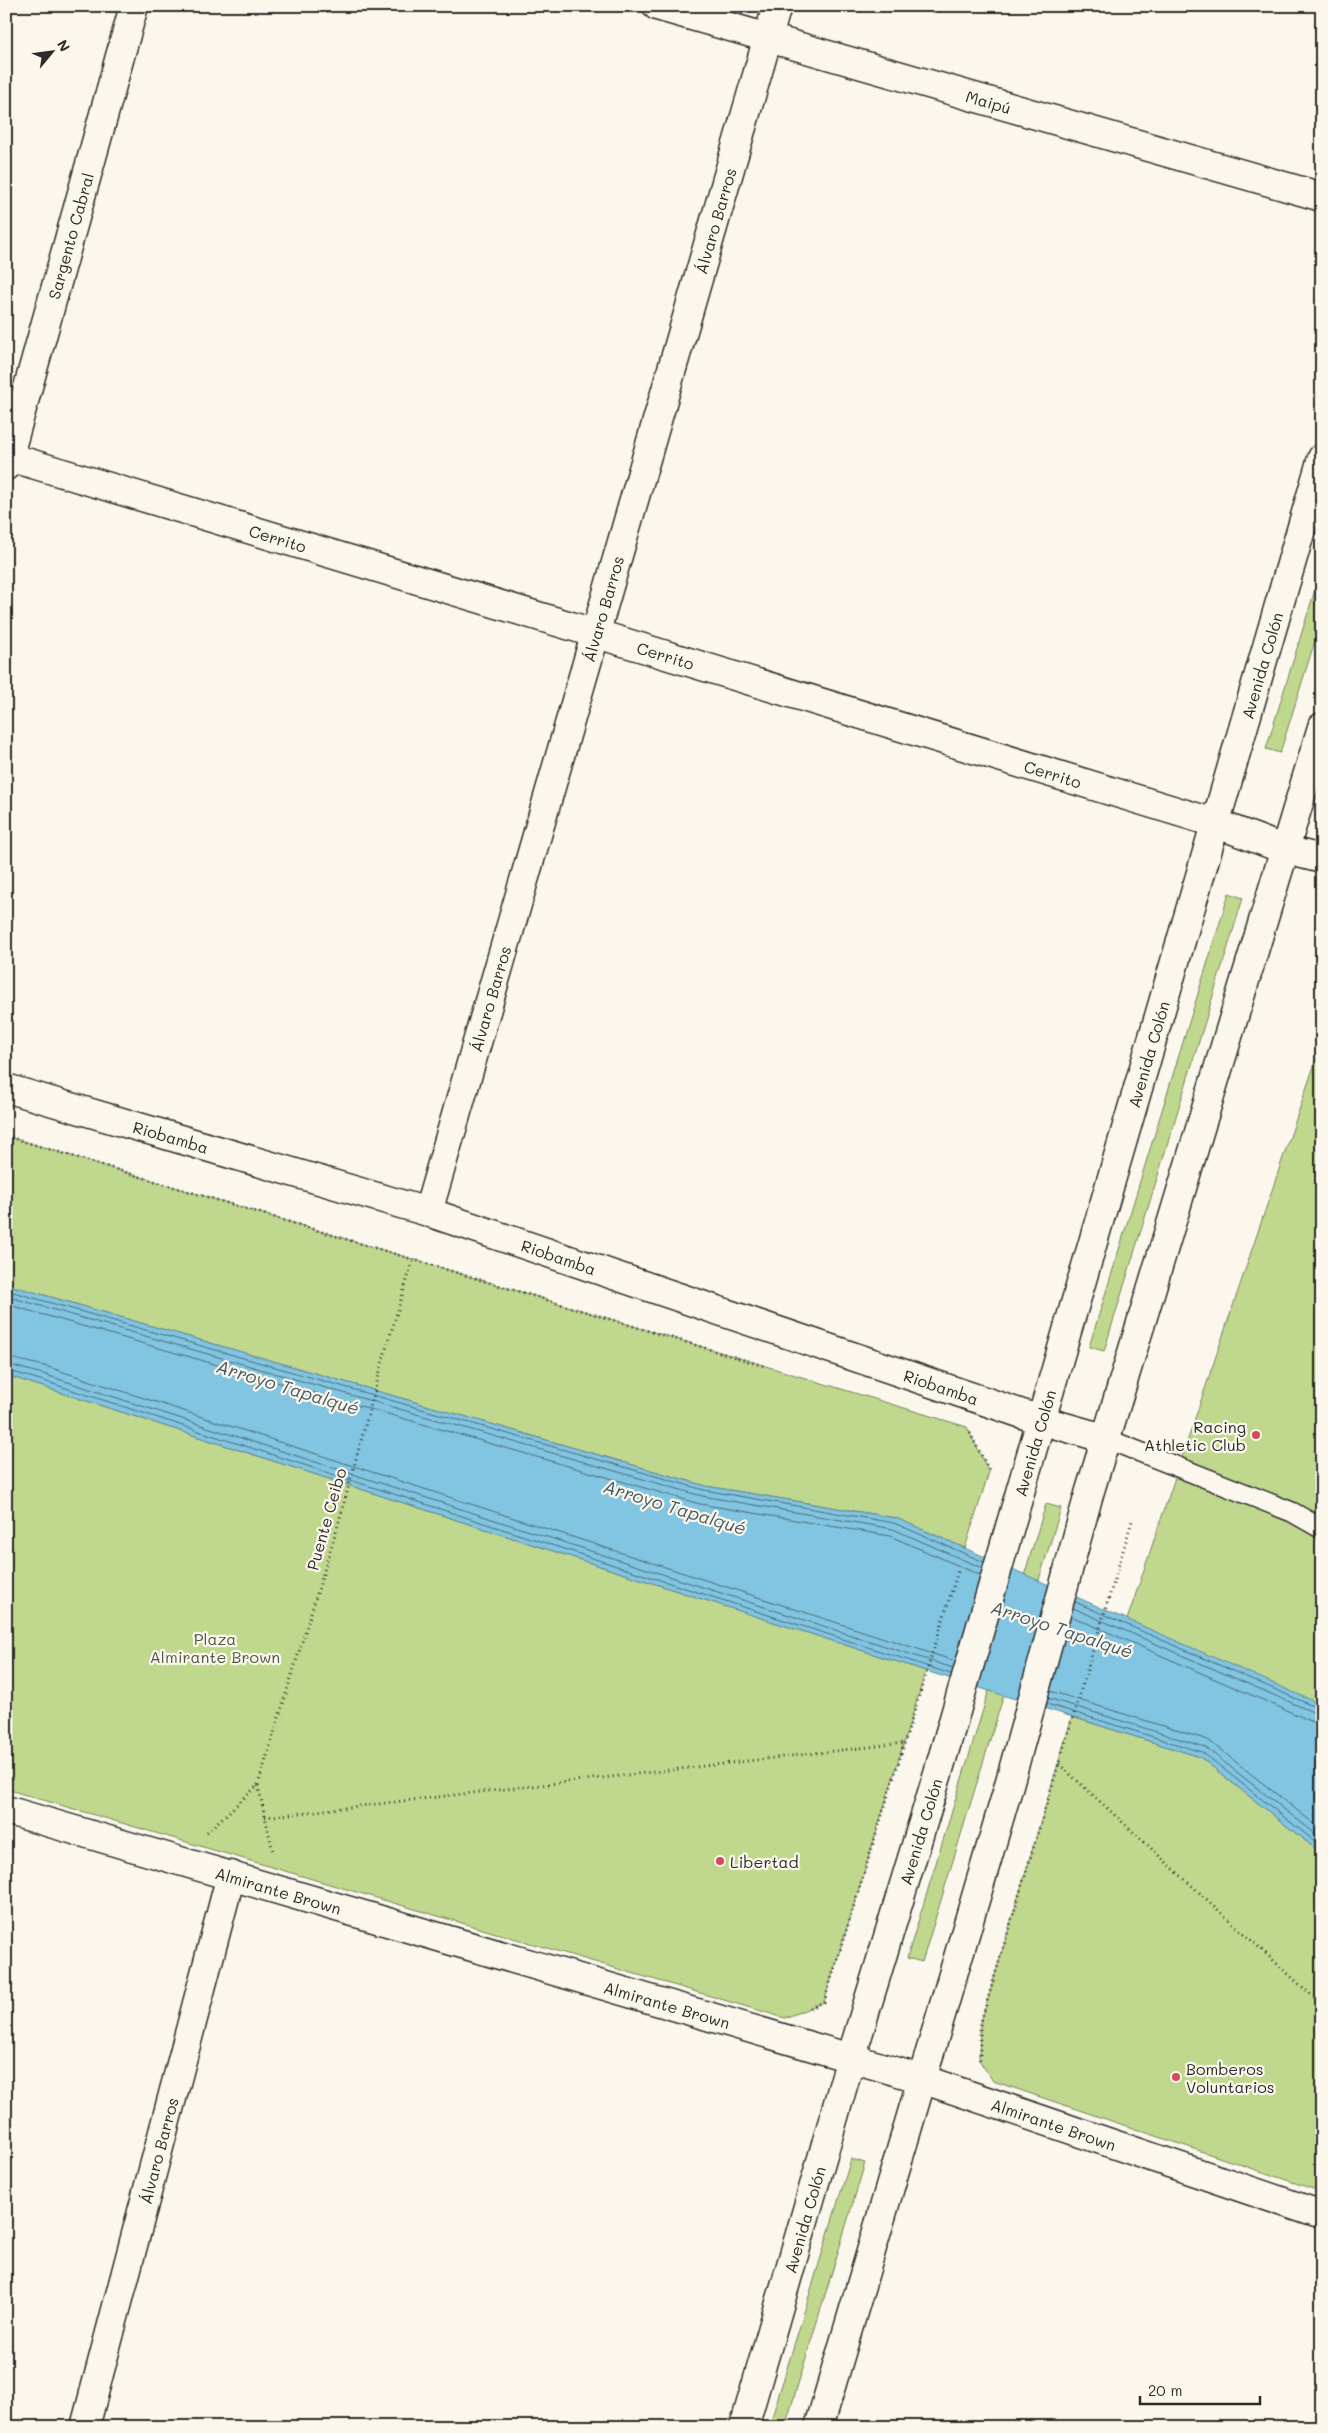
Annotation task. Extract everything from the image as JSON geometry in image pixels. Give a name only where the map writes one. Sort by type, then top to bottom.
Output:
[{"type":"street","name":"Sargento Cabral","points":[[7,459],[134,6]]},
{"type":"street","name":"Maipú","points":[[656,6],[1322,197]]},
{"type":"street","name":"Álvaro Barros","points":[[428,1212],[777,6]]},
{"type":"street","name":"Avenida Colón","points":[[744,2427],[851,2058],[938,1773],[1322,458]]},
{"type":"street","name":"Cerrito","points":[[7,459],[594,633],[1215,823],[1286,850],[1322,859]]},
{"type":"street","points":[[819,2427],[1007,1792],[1086,1505],[1322,727]]},
{"type":"street","name":"Riobamba","points":[[6,1088],[428,1212],[1040,1420],[1107,1440]]},
{"type":"street","name":"Almirante Brown","points":[[6,1810],[922,2079],[1322,2215]]},
{"type":"street","name":"Álvaro Barros","points":[[85,2427],[231,1875]]},
{"type":"lane","points":[[1107,1440],[1292,1512],[1322,1529]]},
{"type":"path","points":[[6,1136],[767,1367]]},
{"type":"path","name":"Puente Ceibo","points":[[274,1860],[258,1785],[338,1525],[386,1349],[413,1260]]},
{"type":"path","points":[[967,1427],[989,1472]]},
{"type":"path","points":[[984,2067],[980,2060],[980,2025],[1132,1521]]},
{"type":"path","points":[[808,2008],[824,2002],[959,1567]]},
{"type":"path","points":[[265,1817],[903,1743]]},
{"type":"path","points":[[1059,1764],[1322,2005]]},
{"type":"path","name":"Puente Ceibo","points":[[201,1838],[258,1785]]},
{"type":"green space","points":[[1322,567],[1322,618],[1280,753],[1266,749]]},
{"type":"green space","points":[[1229,893],[1243,898],[1104,1351],[1089,1347]]},
{"type":"green space","name":"Racing Athletic Club","points":[[1322,1042],[1322,1706],[1127,1620]]},
{"type":"green space","points":[[6,1136],[967,1427],[989,1472],[965,1548],[896,1518],[706,1486],[6,1284]]},
{"type":"green space","name":"Plaza Almirante Brown","points":[[6,1375],[926,1671],[824,2002],[785,2018],[6,1789]]},
{"type":"green space","points":[[1046,1504],[1061,1508],[922,1962],[907,1958]]},
{"type":"green space","points":[[1072,1717],[1200,1757],[1322,1854],[1322,2192],[993,2081],[979,2060],[980,2025]]},
{"type":"green space","points":[[851,2159],[865,2163],[785,2427],[769,2427]]},
{"type":"water","name":"Arroyo Tapalqué","points":[[6,1284],[706,1486],[896,1518],[1322,1706],[1322,1854],[1200,1757],[926,1671],[6,1375]]},
{"type":"place","name":"Racing Athletic Club","points":[[1256,1435]]},
{"type":"place","name":"Libertad","points":[[720,1861]]},
{"type":"place","name":"Bomberos Voluntarios","points":[[1176,2077]]}]
